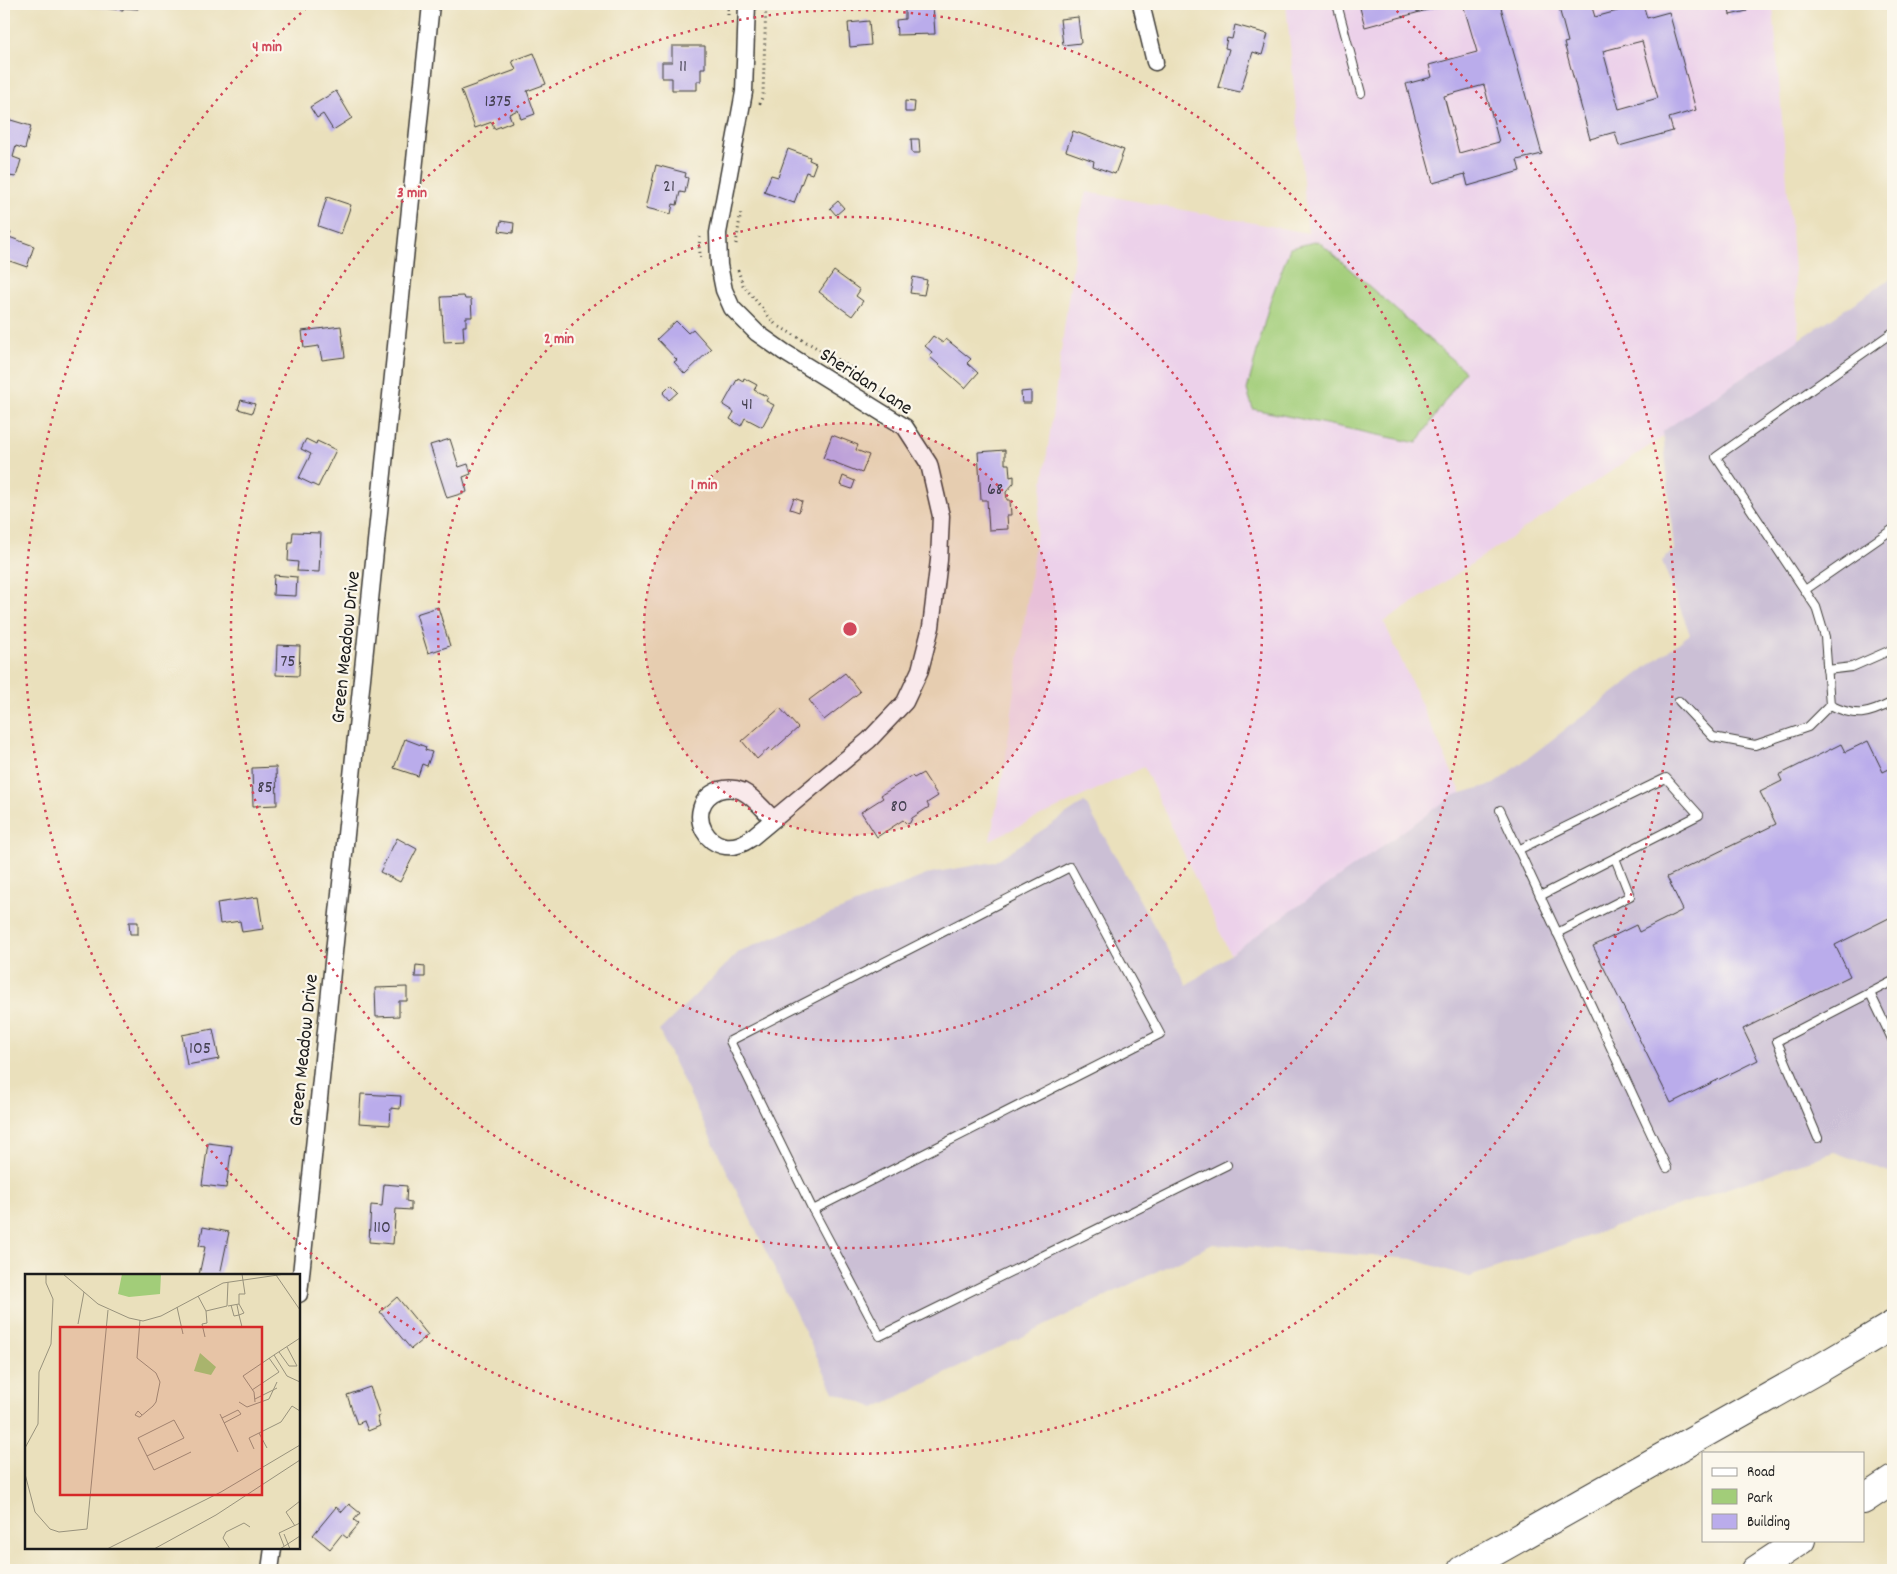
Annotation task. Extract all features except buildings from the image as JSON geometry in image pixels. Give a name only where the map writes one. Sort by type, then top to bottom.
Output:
[{"type":"highway","points":[[1462,1570],[1508,1546],[1893,1325]]},
{"type":"highway","points":[[1864,1499],[1893,1480]]},
{"type":"highway","points":[[1756,1570],[1798,1542]]},
{"type":"street","name":"Green Meadow Drive","points":[[300,1284],[431,4]]},
{"type":"street","name":"Sheridan Lane","points":[[747,4],[744,92],[718,233],[719,265],[724,290],[732,308],[757,334],[905,427],[929,464],[941,516],[939,560],[931,627],[920,670],[905,702],[869,740],[773,819]]},
{"type":"street","points":[[1141,4],[1155,62]]},
{"type":"street","points":[[270,1570],[273,1549]]},
{"type":"lane","points":[[1337,4],[1361,93]]},
{"type":"lane","points":[[1680,701],[1713,737],[1755,745],[1808,727],[1830,705],[1825,637],[1816,607],[1716,457],[1893,332]]},
{"type":"lane","points":[[1805,590],[1893,529]]},
{"type":"lane","points":[[1827,670],[1852,667],[1893,649]]},
{"type":"lane","points":[[1830,705],[1847,713],[1873,712],[1893,702]]},
{"type":"lane","points":[[1518,850],[1666,778],[1699,815],[1540,896]]},
{"type":"lane","points":[[1500,810],[1667,1168]]},
{"type":"lane","points":[[1557,933],[1630,896],[1615,858]]},
{"type":"lane","points":[[813,1210],[1160,1034],[1070,867],[730,1041],[813,1210],[880,1336],[1226,1166]]},
{"type":"lane","points":[[1818,1138],[1776,1042],[1893,981]]},
{"type":"lane","points":[[1870,993],[1893,1041]]},
{"type":"path","points":[[728,4],[728,23]]},
{"type":"path","points":[[759,113],[762,94],[766,4]]},
{"type":"path","points":[[736,248],[741,210]]},
{"type":"path","points":[[701,229],[699,246],[701,262]]},
{"type":"path","points":[[737,267],[743,285],[775,324],[845,364],[897,401]]},
{"type":"shaded area","points":[[1286,4],[1773,4],[1800,346],[1384,622],[1465,801],[1230,954],[1144,767],[990,840],[1005,763],[1079,219],[1087,192],[1308,233]]},
{"type":"shaded area","points":[[1893,277],[1893,1170],[1889,1172],[1834,1152],[1469,1277],[1412,1259],[1213,1244],[875,1408],[834,1392],[659,1031],[740,951],[931,873],[994,862],[1085,802],[1187,985],[1454,795],[1494,784],[1690,634],[1662,561],[1674,550],[1663,431]]},
{"type":"green space","points":[[1318,241],[1465,371],[1417,443],[1253,409],[1247,390],[1270,301],[1290,248]]}]
